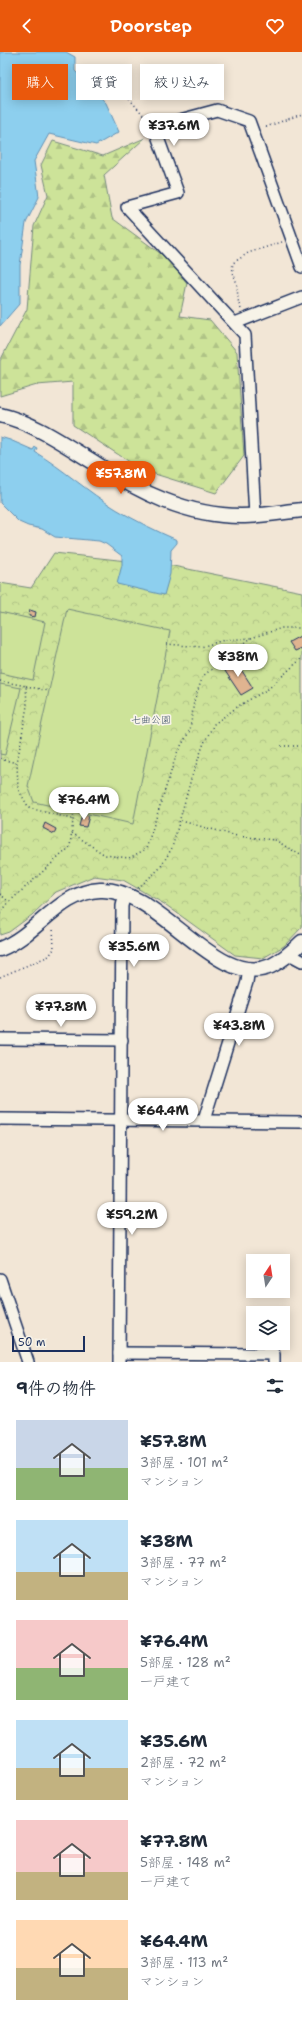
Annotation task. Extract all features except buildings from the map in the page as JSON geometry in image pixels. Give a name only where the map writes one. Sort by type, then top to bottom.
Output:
[{"type":"street","points":[[255,516],[245,335],[240,321],[127,207],[178,193],[154,127],[216,110],[249,121],[302,267]]},
{"type":"street","points":[[240,321],[302,297]]},
{"type":"street","points":[[0,415],[26,424],[53,437],[129,485],[154,497],[204,512],[227,516],[255,516],[302,510]]},
{"type":"street","points":[[0,949],[27,934],[72,897],[85,892],[107,890],[129,895],[150,907],[212,955],[237,967],[259,969],[271,966],[289,954],[302,942]]},
{"type":"street","points":[[129,895],[122,906],[122,1120],[119,1357],[274,1354],[274,1362]]},
{"type":"street","points":[[289,954],[302,961]]},
{"type":"street","points":[[204,1120],[247,982],[249,968]]},
{"type":"street","points":[[0,1039],[122,1040]]},
{"type":"street","points":[[0,1119],[302,1122]]},
{"type":"street","points":[[0,1279],[28,1362]]},
{"type":"path","points":[[130,100],[154,127]]},
{"type":"path","points":[[266,127],[302,114]]},
{"type":"path","points":[[240,321],[237,285],[231,271],[233,263],[248,253],[292,238]]},
{"type":"path","points":[[168,644],[201,647],[224,640],[251,638],[282,628],[302,628]]},
{"type":"path","points":[[72,833],[105,855],[129,858],[146,849],[177,753],[190,730],[194,701],[203,676],[251,638]]},
{"type":"path","points":[[129,895],[160,868],[169,854],[176,839],[191,779],[207,737],[214,724],[240,705],[268,689],[302,658]]},
{"type":"path","points":[[0,680],[49,692]]},
{"type":"path","points":[[26,686],[27,706],[17,763],[18,789],[29,808],[72,819]]},
{"type":"path","points":[[280,746],[302,746]]},
{"type":"path","points":[[0,759],[17,763]]},
{"type":"path","points":[[0,914],[10,902],[70,846],[74,811]]},
{"type":"path","points":[[181,821],[237,836],[275,840],[302,856]]},
{"type":"path","points":[[0,894],[10,902]]},
{"type":"path","points":[[0,977],[33,964],[52,953],[54,948],[53,927],[45,918]]},
{"type":"green space","points":[[145,138],[104,175],[112,218],[168,259],[187,283],[180,316],[210,320],[237,352],[244,456],[216,493],[142,470],[73,425],[73,382],[37,385],[0,396],[0,361],[27,309],[34,226],[48,195],[41,165],[53,141],[103,156]]},
{"type":"green space","name":"七曲公園","points":[[54,553],[173,566],[302,592],[302,927],[284,946],[263,958],[235,955],[166,905],[123,880],[94,876],[56,892],[32,915],[9,932],[0,935],[0,583],[31,588]]},
{"type":"green space","points":[[67,609],[170,631],[133,824],[34,802],[28,786]]},
{"type":"green space","points":[[0,612],[45,622],[33,680],[0,673]]},
{"type":"green space","points":[[0,684],[21,688],[5,755],[0,754]]},
{"type":"water","points":[[0,52],[66,52],[75,57],[76,100],[103,100],[106,103],[119,132],[96,145],[49,134],[34,161],[39,197],[26,223],[20,265],[20,303],[0,326]]},
{"type":"water","points":[[0,437],[33,450],[35,447],[37,448],[35,452],[95,495],[139,522],[177,540],[177,543],[171,550],[170,574],[164,595],[117,584],[122,565],[122,556],[106,544],[99,541],[55,537],[42,529],[28,526],[19,522],[0,503]]}]
